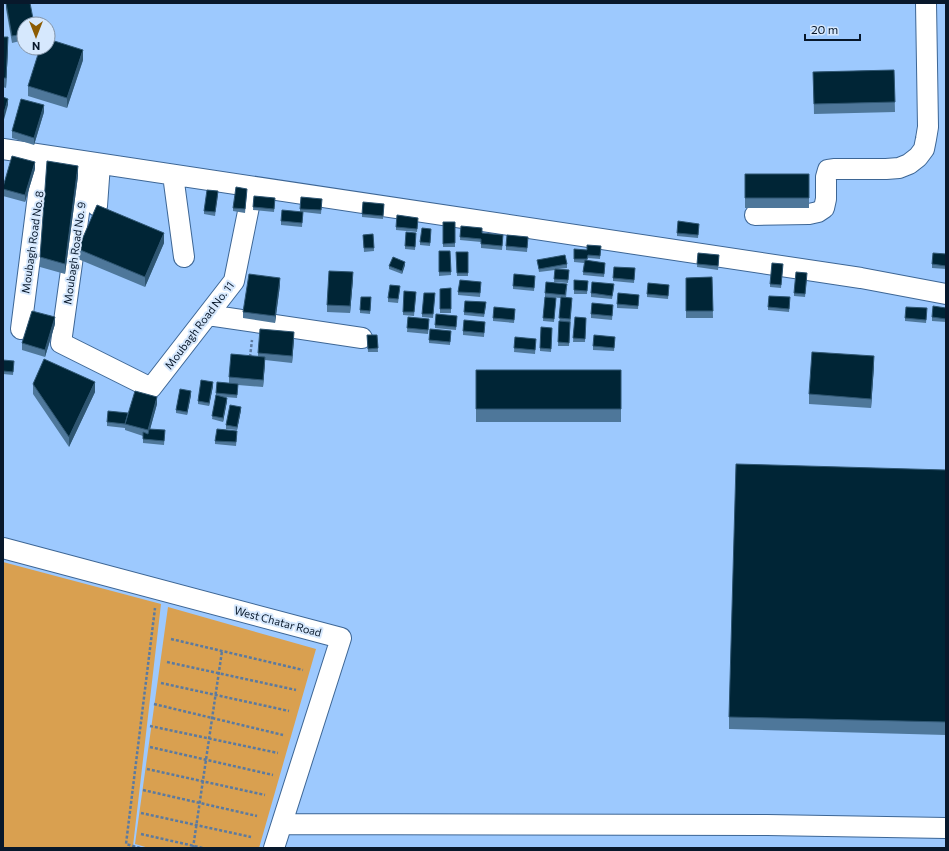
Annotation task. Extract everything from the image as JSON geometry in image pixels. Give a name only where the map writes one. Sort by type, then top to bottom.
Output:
[{"type":"street","points":[[755,215],[809,214],[818,212],[824,208],[826,199],[826,177],[828,170],[899,168],[909,164],[918,157],[924,149],[928,127],[926,3]]},
{"type":"street","points":[[3,149],[861,278],[946,294]]},
{"type":"street","name":"Moubagh Road No. 8","points":[[21,329],[44,156]]},
{"type":"street","points":[[93,163],[97,206]]},
{"type":"street","name":"Moubagh Road No. 9","points":[[93,163],[61,343],[151,388]]},
{"type":"street","points":[[173,175],[184,257]]},
{"type":"street","name":"Moubagh Road No. 11","points":[[151,388],[234,281],[252,187]]},
{"type":"street","points":[[208,315],[362,338]]},
{"type":"street","name":"West Chatar Road","points":[[3,548],[341,638],[274,848]]},
{"type":"street","points":[[282,824],[767,825],[946,828]]},
{"type":"path","points":[[140,848],[126,844],[156,607]]},
{"type":"path","points":[[171,639],[304,670]]},
{"type":"path","points":[[193,847],[222,651]]},
{"type":"path","points":[[167,662],[296,690]]},
{"type":"path","points":[[161,684],[289,711]]},
{"type":"path","points":[[154,704],[283,735]]},
{"type":"path","points":[[150,726],[278,753]]},
{"type":"path","points":[[150,748],[273,775]]},
{"type":"path","points":[[147,769],[265,795]]},
{"type":"path","points":[[143,790],[257,816]]},
{"type":"path","points":[[141,813],[251,837]]},
{"type":"path","points":[[141,834],[193,847],[203,848]]},
{"type":"shaded area","points":[[3,562],[161,604],[133,846],[140,848],[3,848]]},
{"type":"shaded area","points":[[168,607],[316,649],[259,848],[149,848],[135,844]]},
{"type":"building","points":[[6,3],[30,3],[32,16],[16,16],[16,35],[12,36]]},
{"type":"building","points":[[3,37],[8,37],[6,78],[3,78]]},
{"type":"building","points":[[56,42],[83,50],[67,98],[28,86],[37,56],[56,56]]},
{"type":"building","points":[[894,70],[895,102],[814,104],[813,72]]},
{"type":"building","points":[[3,97],[8,99],[3,116]]},
{"type":"building","points":[[21,99],[44,105],[34,138],[12,131]]},
{"type":"building","points":[[12,156],[35,162],[25,195],[3,189]]},
{"type":"building","points":[[47,161],[78,166],[65,264],[40,257]]},
{"type":"building","points":[[745,174],[809,174],[809,198],[745,198]]},
{"type":"building","points":[[236,187],[247,189],[245,209],[233,208]]},
{"type":"building","points":[[207,190],[218,191],[215,212],[204,211]]},
{"type":"building","points":[[254,196],[275,198],[274,209],[253,207]]},
{"type":"building","points":[[301,197],[322,199],[321,210],[300,209]]},
{"type":"building","points":[[363,202],[384,204],[383,216],[362,214]]},
{"type":"building","points":[[97,205],[164,233],[145,277],[78,249]]},
{"type":"building","points":[[282,210],[303,212],[302,223],[281,221]]},
{"type":"building","points":[[397,215],[418,218],[417,229],[396,227]]},
{"type":"building","points":[[678,221],[699,224],[698,235],[677,233]]},
{"type":"building","points":[[443,222],[455,222],[455,243],[443,244]]},
{"type":"building","points":[[461,226],[482,228],[482,233],[503,235],[502,246],[481,244],[481,239],[460,237]]},
{"type":"building","points":[[422,228],[431,229],[430,243],[420,242]]},
{"type":"building","points":[[406,232],[416,233],[415,247],[405,246]]},
{"type":"building","points":[[373,234],[374,248],[364,248],[363,235]]},
{"type":"building","points":[[507,235],[528,237],[527,248],[506,246]]},
{"type":"building","points":[[587,245],[601,246],[600,256],[588,255],[587,259],[574,259],[574,249],[587,250]]},
{"type":"building","points":[[439,251],[450,251],[451,272],[439,272]]},
{"type":"building","points":[[456,252],[468,252],[468,273],[457,273]]},
{"type":"building","points":[[698,253],[719,255],[718,266],[697,264]]},
{"type":"building","points":[[933,253],[946,254],[946,266],[932,264]]},
{"type":"building","points":[[565,255],[567,264],[539,269],[537,260]]},
{"type":"building","points":[[393,257],[405,262],[402,271],[389,266]]},
{"type":"building","points":[[585,260],[605,263],[604,274],[583,272]]},
{"type":"building","points":[[772,263],[783,264],[781,285],[770,284]]},
{"type":"building","points":[[614,267],[635,268],[634,280],[613,278]]},
{"type":"building","points":[[555,269],[569,270],[568,280],[554,279]]},
{"type":"building","points":[[329,271],[353,272],[350,306],[327,305]]},
{"type":"building","points":[[796,272],[807,273],[805,294],[794,293]]},
{"type":"building","points":[[249,274],[280,278],[275,316],[243,312]]},
{"type":"building","points":[[514,274],[535,276],[534,288],[513,286]]},
{"type":"building","points":[[712,277],[713,311],[686,311],[686,278]]},
{"type":"building","points":[[460,280],[481,282],[480,293],[458,292]]},
{"type":"building","points":[[574,280],[588,281],[587,291],[574,290]]},
{"type":"building","points":[[546,282],[567,284],[565,295],[545,293]]},
{"type":"building","points":[[592,282],[614,284],[612,296],[591,293]]},
{"type":"building","points":[[648,283],[669,285],[668,296],[647,294]]},
{"type":"building","points":[[390,285],[400,286],[398,299],[388,298]]},
{"type":"building","points":[[451,288],[451,309],[440,309],[440,289]]},
{"type":"building","points":[[404,291],[416,292],[414,312],[403,312]]},
{"type":"building","points":[[424,293],[435,293],[433,314],[422,314]]},
{"type":"building","points":[[618,293],[639,295],[638,306],[617,304]]},
{"type":"building","points":[[769,296],[790,297],[789,309],[768,307]]},
{"type":"building","points":[[361,297],[371,297],[370,311],[360,310]]},
{"type":"building","points":[[545,297],[556,298],[554,319],[543,318]]},
{"type":"building","points":[[561,297],[572,298],[570,319],[559,318]]},
{"type":"building","points":[[465,301],[486,302],[484,314],[464,312]]},
{"type":"building","points":[[592,303],[613,305],[612,316],[591,314]]},
{"type":"building","points":[[933,306],[946,308],[946,319],[932,317]]},
{"type":"building","points":[[494,307],[515,309],[514,320],[493,318]]},
{"type":"building","points":[[906,307],[927,308],[926,320],[905,318]]},
{"type":"building","points":[[32,311],[55,317],[45,350],[22,343]]},
{"type":"building","points":[[436,314],[457,316],[456,327],[435,325]]},
{"type":"building","points":[[408,317],[429,319],[428,330],[407,328]]},
{"type":"building","points":[[575,317],[586,318],[585,339],[573,338]]},
{"type":"building","points":[[464,320],[485,322],[484,333],[463,331]]},
{"type":"building","points":[[559,321],[570,322],[569,343],[558,342]]},
{"type":"building","points":[[541,327],[552,328],[551,349],[540,348]]},
{"type":"building","points":[[260,329],[294,332],[292,356],[258,353]]},
{"type":"building","points":[[430,329],[451,331],[450,342],[429,340]]},
{"type":"building","points":[[367,335],[377,335],[378,348],[368,349]]},
{"type":"building","points":[[594,335],[615,337],[614,348],[593,346]]},
{"type":"building","points":[[515,337],[536,339],[535,350],[514,348]]},
{"type":"building","points":[[812,352],[874,356],[871,399],[809,394]]},
{"type":"building","points":[[231,354],[265,357],[263,380],[229,377]]},
{"type":"building","points":[[44,359],[95,382],[69,437],[33,384]]},
{"type":"building","points":[[3,360],[14,361],[13,372],[3,371]]},
{"type":"building","points":[[476,370],[621,370],[621,409],[476,409]]},
{"type":"building","points":[[201,380],[213,382],[209,403],[198,401]]},
{"type":"building","points":[[217,382],[238,384],[237,395],[216,393]]},
{"type":"building","points":[[180,389],[191,391],[187,412],[176,410]]},
{"type":"building","points":[[135,391],[157,397],[148,430],[125,424]]},
{"type":"building","points":[[216,395],[227,398],[223,418],[212,416]]},
{"type":"building","points":[[230,405],[241,407],[237,427],[226,425]]},
{"type":"building","points":[[108,411],[128,413],[125,424],[107,422]]},
{"type":"building","points":[[149,429],[165,430],[164,441],[143,439],[143,432],[148,434]]},
{"type":"building","points":[[217,429],[237,431],[236,442],[215,441]]},
{"type":"building","points":[[736,464],[946,470],[946,722],[729,717]]}]
